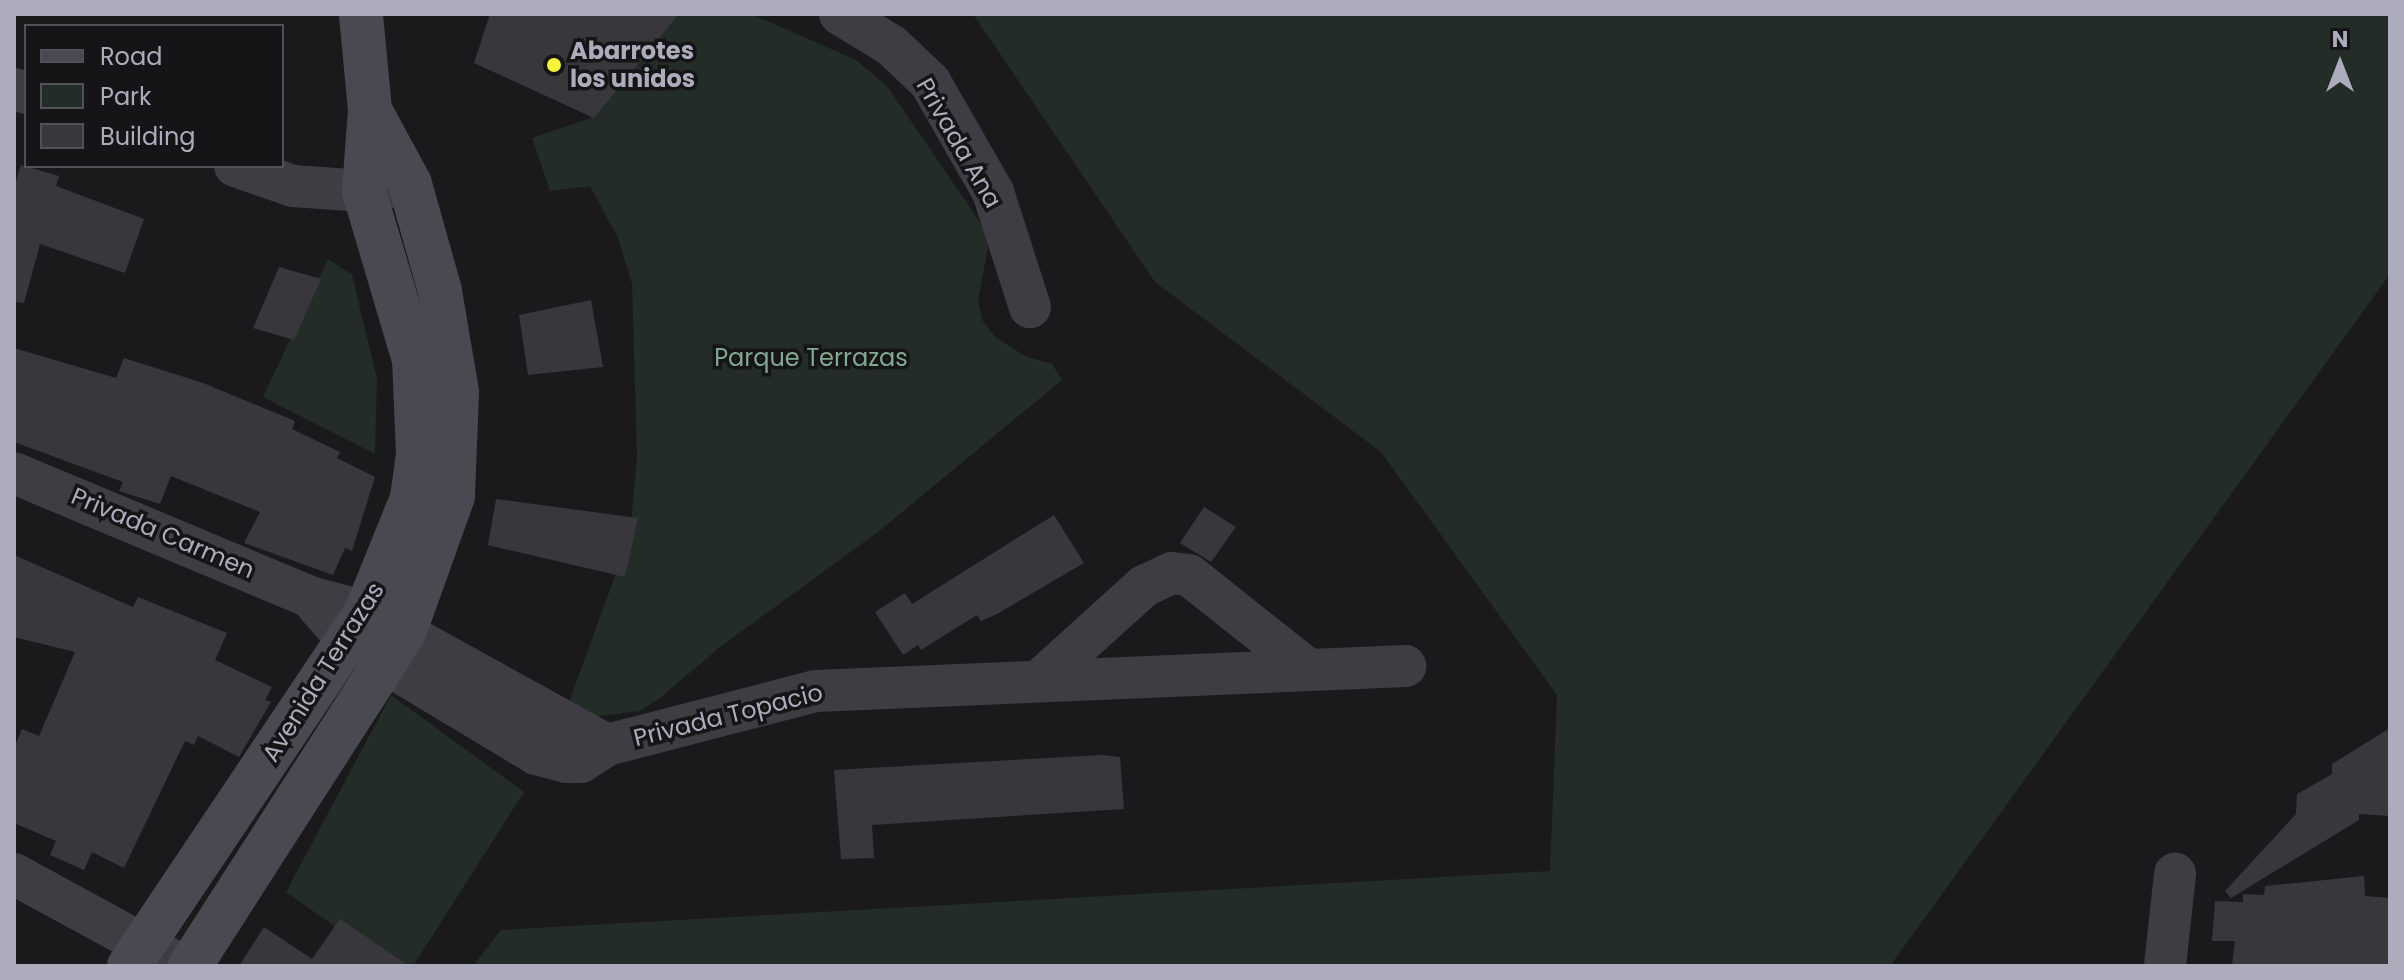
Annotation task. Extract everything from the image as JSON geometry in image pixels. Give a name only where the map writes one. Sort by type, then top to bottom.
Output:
[{"type":"street","name":"Avenida Terrazas","points":[[136,955],[357,627],[412,498],[418,454],[414,360],[364,191],[370,110],[361,14]]},
{"type":"street","name":"Privada Ana","points":[[840,14],[892,46],[930,82],[993,192],[1030,307]]},
{"type":"street","name":"Avenida Terrazas","points":[[190,966],[395,648],[443,532],[458,447],[453,352],[410,184],[370,110]]},
{"type":"street","points":[[241,168],[293,186],[364,191],[410,184]]},
{"type":"street","name":"Privada Carmen","points":[[14,473],[310,597],[395,648]]},
{"type":"street","points":[[1040,680],[1144,586],[1172,573],[1189,575],[1307,669]]},
{"type":"street","name":"Privada Topacio","points":[[395,648],[508,715],[607,745],[816,691],[1405,666]]},
{"type":"street","points":[[14,874],[136,955],[183,966]]},
{"type":"street","points":[[2165,966],[2175,874]]},
{"type":"green space","name":"Parque Terrazas","points":[[679,14],[751,14],[856,60],[887,86],[984,228],[988,248],[978,300],[982,320],[995,337],[1027,357],[1052,364],[1062,380],[878,532],[720,647],[660,698],[640,711],[584,718],[570,707],[570,699],[630,535],[637,457],[632,284],[618,238],[590,186],[550,191],[532,138],[594,117]]},
{"type":"green space","points":[[973,14],[2390,14],[2390,274],[1890,966],[473,966],[501,930],[1550,871],[1557,695],[1381,452],[1155,282]]},
{"type":"green space","points":[[328,259],[352,275],[377,379],[375,454],[263,397]]},
{"type":"green space","points":[[391,695],[524,792],[413,966],[391,966],[286,892]]},
{"type":"building","name":"Abarrotes los unidos","points":[[490,14],[679,14],[594,118],[474,63]]},
{"type":"building","points":[[21,165],[59,176],[56,186],[144,219],[125,273],[40,244],[24,303],[14,302],[14,187]]},
{"type":"building","points":[[279,267],[321,279],[294,340],[253,328]]},
{"type":"building","points":[[591,300],[603,367],[528,375],[519,315]]},
{"type":"building","points":[[14,348],[116,378],[124,358],[203,383],[295,421],[292,429],[340,452],[337,458],[375,477],[352,551],[345,548],[333,575],[244,543],[260,512],[171,476],[160,504],[119,491],[123,482],[14,442]]},
{"type":"building","points":[[496,499],[638,518],[625,577],[488,545]]},
{"type":"building","points":[[1204,507],[1236,527],[1211,562],[1180,543]]},
{"type":"building","points":[[1054,515],[1084,563],[997,614],[981,621],[977,615],[921,650],[918,645],[903,655],[875,612],[905,593],[912,604]]},
{"type":"building","points":[[14,555],[133,607],[138,597],[227,633],[215,660],[272,687],[265,700],[271,702],[239,757],[198,736],[194,745],[185,741],[124,868],[92,852],[84,870],[50,855],[56,841],[14,823],[14,748],[22,729],[39,736],[75,652],[14,637]]},
{"type":"building","points":[[2390,728],[2390,816],[2359,814],[2359,820],[2231,898],[2225,891],[2296,814],[2297,794],[2332,774],[2332,764]]},
{"type":"building","points":[[1102,755],[1120,757],[1124,809],[872,825],[874,858],[841,859],[834,770]]},
{"type":"building","points":[[2364,876],[2365,896],[2390,898],[2390,966],[2232,966],[2235,941],[2212,941],[2215,901],[2243,902],[2243,894],[2264,895],[2265,886]]},
{"type":"building","points":[[340,919],[409,966],[239,966],[264,927],[312,959]]},
{"type":"place","name":"Abarrotes los unidos","points":[[554,65]]}]
